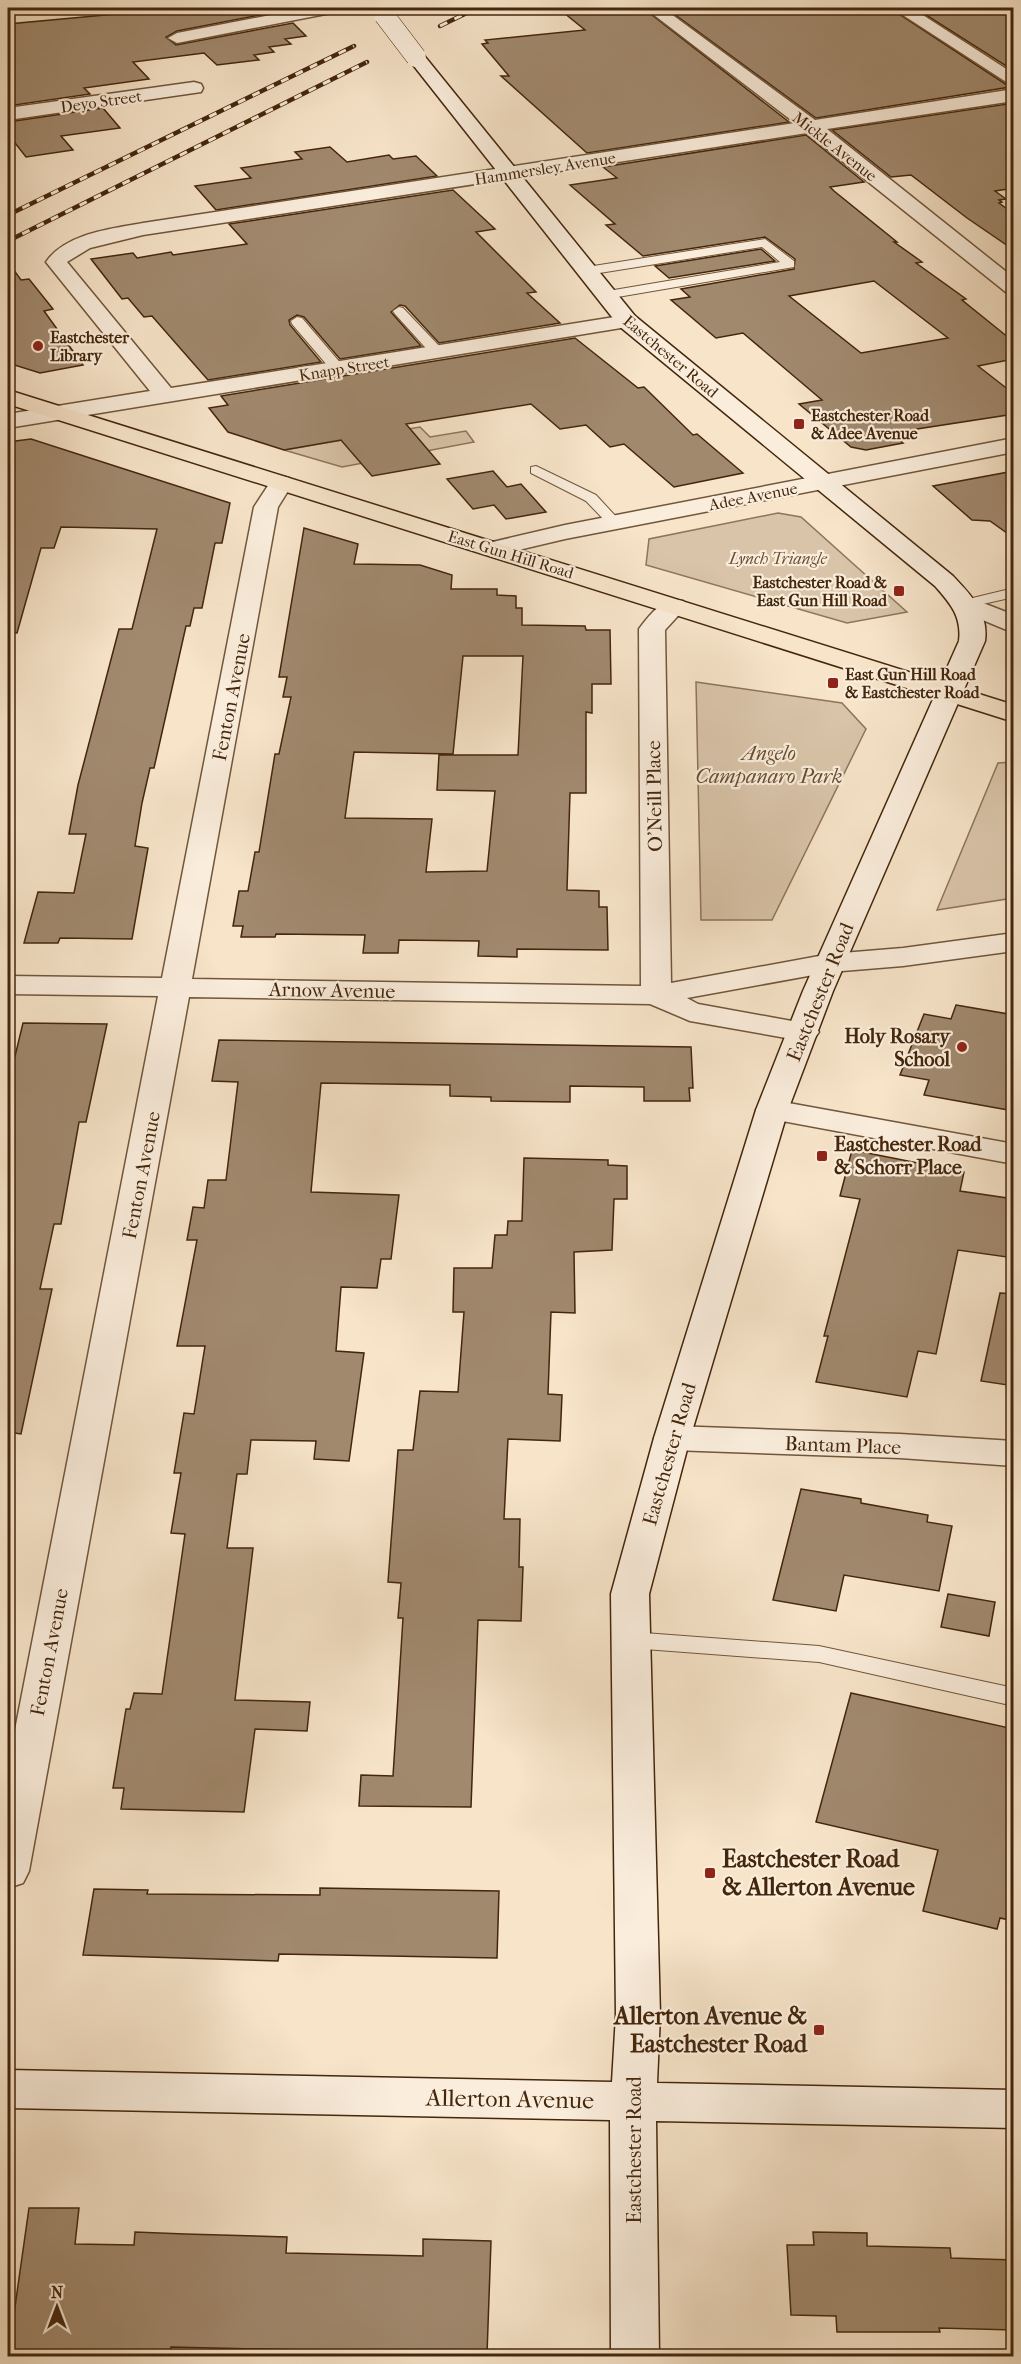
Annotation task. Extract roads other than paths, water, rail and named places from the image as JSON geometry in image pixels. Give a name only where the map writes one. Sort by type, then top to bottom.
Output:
[{"type":"main road","name":"East Gun Hill Road","points":[[8,396],[1014,714]]},
{"type":"street","points":[[177,38],[331,8]]},
{"type":"street","name":"Mickle Avenue","points":[[653,8],[812,127],[1014,289]]},
{"type":"street","points":[[901,8],[1014,82]]},
{"type":"street","name":"Eastchester Road","points":[[381,11],[627,321],[944,581],[965,604],[974,626],[972,641],[950,695],[830,963],[772,1110],[672,1438],[630,1594],[638,2015],[633,2102],[635,2356]]},
{"type":"street","name":"Deyo Street","points":[[8,114],[194,88]]},
{"type":"street","name":"Hammersley Avenue","points":[[166,397],[56,262],[63,254],[102,237],[143,229],[1014,95]]},
{"type":"street","name":"Knapp Street","points":[[8,421],[627,321]]},
{"type":"street","name":"Adee Avenue","points":[[493,549],[614,522],[1014,445]]},
{"type":"street","name":"Fenton Avenue","points":[[8,1871],[266,507],[282,483]]},
{"type":"street","name":"Eastchester Road","points":[[965,604],[1014,625]]},
{"type":"street","name":"O'Neill Place","points":[[656,994],[652,629],[674,606]]},
{"type":"street","name":"Arnow Avenue","points":[[8,985],[656,994],[830,963],[903,957],[1014,942]]},
{"type":"street","name":"Arnow Avenue","points":[[656,994],[690,1012],[803,1032]]},
{"type":"street","points":[[772,1110],[1014,1154]]},
{"type":"street","name":"Bantam Place","points":[[672,1438],[900,1446],[1014,1454]]},
{"type":"street","name":"Allerton Avenue","points":[[8,2089],[1014,2109]]},
{"type":"lane","points":[[587,271],[765,243],[790,264],[606,294]]},
{"type":"lane","points":[[399,311],[438,353]]},
{"type":"lane","points":[[297,321],[338,369]]},
{"type":"lane","points":[[536,470],[591,498],[614,522]]},
{"type":"lane","points":[[965,604],[1014,592]]},
{"type":"lane","points":[[631,1640],[819,1653],[1014,1696]]},
{"type":"railway","points":[[429,11],[435,8]]},
{"type":"railway","points":[[440,26],[477,8]]},
{"type":"railway","points":[[8,215],[354,46]]},
{"type":"railway","points":[[8,241],[367,62]]},
{"type":"place","name":"Eastchester Library","points":[[38,346]]},
{"type":"place","name":"Eastchester Road & Adee Avenue","points":[[799,424]]},
{"type":"place","name":"Eastchester Road & East Gun Hill Road","points":[[899,591]]},
{"type":"place","name":"East Gun Hill Road & Eastchester Road","points":[[833,683]]},
{"type":"place","name":"Holy Rosary School","points":[[962,1047]]},
{"type":"place","name":"Eastchester Road & Schorr Place","points":[[822,1156]]},
{"type":"place","name":"Eastchester Road & Allerton Avenue","points":[[710,1873]]},
{"type":"place","name":"Allerton Avenue & Eastchester Road","points":[[819,2030]]},
{"type":"park label","name":"Lynch Triangle","points":[[778,558]]},
{"type":"park label","name":"Angelo Campanaro Park","points":[[769,764]]}]
